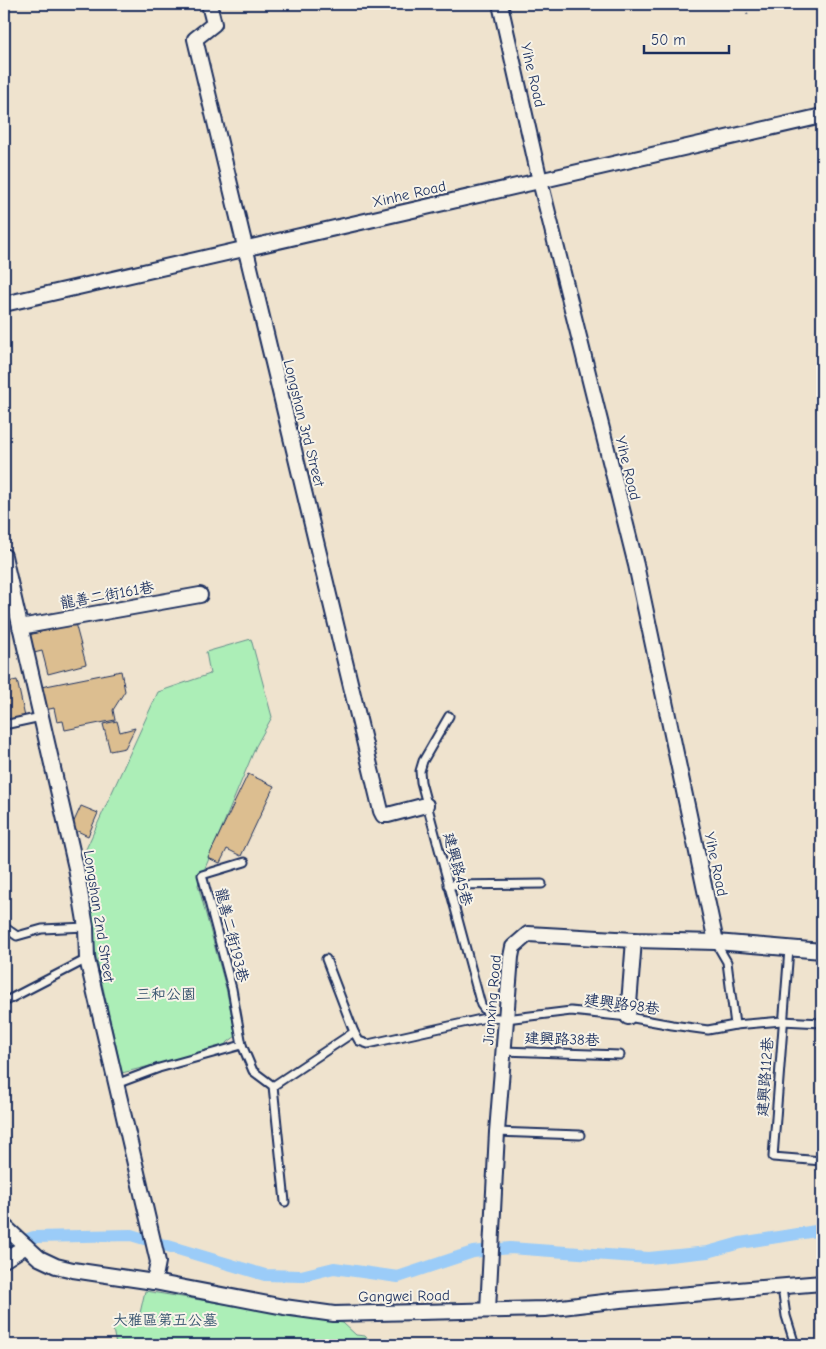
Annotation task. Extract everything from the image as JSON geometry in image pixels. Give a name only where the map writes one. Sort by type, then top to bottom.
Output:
[{"type":"street","name":"Longshan 3rd Street","points":[[209,4],[214,24],[195,39],[244,249],[381,811],[383,815],[388,815],[426,805]]},
{"type":"street","name":"Yihe Road","points":[[500,4],[540,180],[636,565],[716,942]]},
{"type":"street","name":"Xinhe Road","points":[[4,304],[822,116]]},
{"type":"street","name":"Longshan 2nd Street","points":[[4,556],[76,868],[86,927],[87,959],[158,1262],[154,1282]]},
{"type":"street","name":"龍善二街161巷","points":[[20,627],[200,595]]},
{"type":"street","name":"Jianxing Road","points":[[488,1310],[497,1132],[510,957],[513,947],[528,934],[716,942],[822,951]]},
{"type":"street","points":[[628,1016],[634,940]]},
{"type":"street","name":"Gangwei Road","points":[[4,1226],[40,1258],[56,1266],[154,1282],[284,1307],[334,1314],[546,1309],[620,1300],[782,1288],[822,1283]]},
{"type":"street","points":[[4,1260],[22,1243]]},
{"type":"lane","name":"建興路45巷","points":[[449,716],[423,761],[420,770],[426,805],[481,1005],[490,1017]]},
{"type":"lane","points":[[4,725],[41,717]]},
{"type":"lane","name":"龍善二街193巷","points":[[245,862],[202,875],[232,989],[242,1045],[253,1071],[273,1086]]},
{"type":"lane","points":[[448,885],[542,884]]},
{"type":"lane","points":[[4,927],[17,936],[42,929],[86,927]]},
{"type":"lane","points":[[716,942],[727,962],[735,1025]]},
{"type":"lane","name":"建興路112巷","points":[[789,949],[773,1157],[822,1161]]},
{"type":"lane","points":[[4,1002],[87,959]]},
{"type":"lane","points":[[326,959],[354,1032],[359,1041],[368,1044],[490,1017],[506,1019]]},
{"type":"lane","name":"建興路98巷","points":[[506,1019],[570,1011],[628,1016],[708,1030],[735,1025],[782,1021],[822,1024]]},
{"type":"lane","points":[[285,1202],[273,1086],[354,1032]]},
{"type":"lane","points":[[116,1084],[159,1068],[242,1045]]},
{"type":"lane","name":"建興路38巷","points":[[504,1052],[620,1055]]},
{"type":"lane","points":[[497,1132],[580,1134]]},
{"type":"lane","points":[[782,1288],[786,1316],[795,1345]]},
{"type":"path","points":[[745,4],[748,17]]},
{"type":"green space","name":"三和公園","points":[[251,639],[272,717],[256,746],[198,885],[226,988],[236,1036],[220,1048],[122,1073],[94,947],[81,860],[158,692],[210,674],[206,652]]},
{"type":"green space","name":"大雅區第五公墓","points":[[145,1291],[343,1323],[356,1335],[365,1336],[373,1345],[116,1345],[113,1329],[121,1322],[138,1322]]},
{"type":"building","points":[[75,623],[86,664],[48,674],[42,651],[34,653],[29,635]]},
{"type":"building","points":[[121,671],[125,691],[113,710],[115,720],[65,730],[63,721],[57,722],[54,708],[45,710],[41,687]]},
{"type":"building","points":[[17,680],[25,717],[4,722],[4,683]]},
{"type":"building","points":[[117,721],[120,732],[135,728],[125,748],[110,751],[103,724]]},
{"type":"building","points":[[248,774],[274,786],[241,856],[227,849],[220,863],[208,858]]},
{"type":"building","points":[[81,806],[98,813],[88,836],[71,828]]},
{"type":"waterway","points":[[4,1247],[34,1237],[131,1235],[265,1275],[301,1276],[334,1268],[398,1277],[473,1252],[510,1248],[649,1258],[708,1252],[740,1243],[822,1230]]}]
